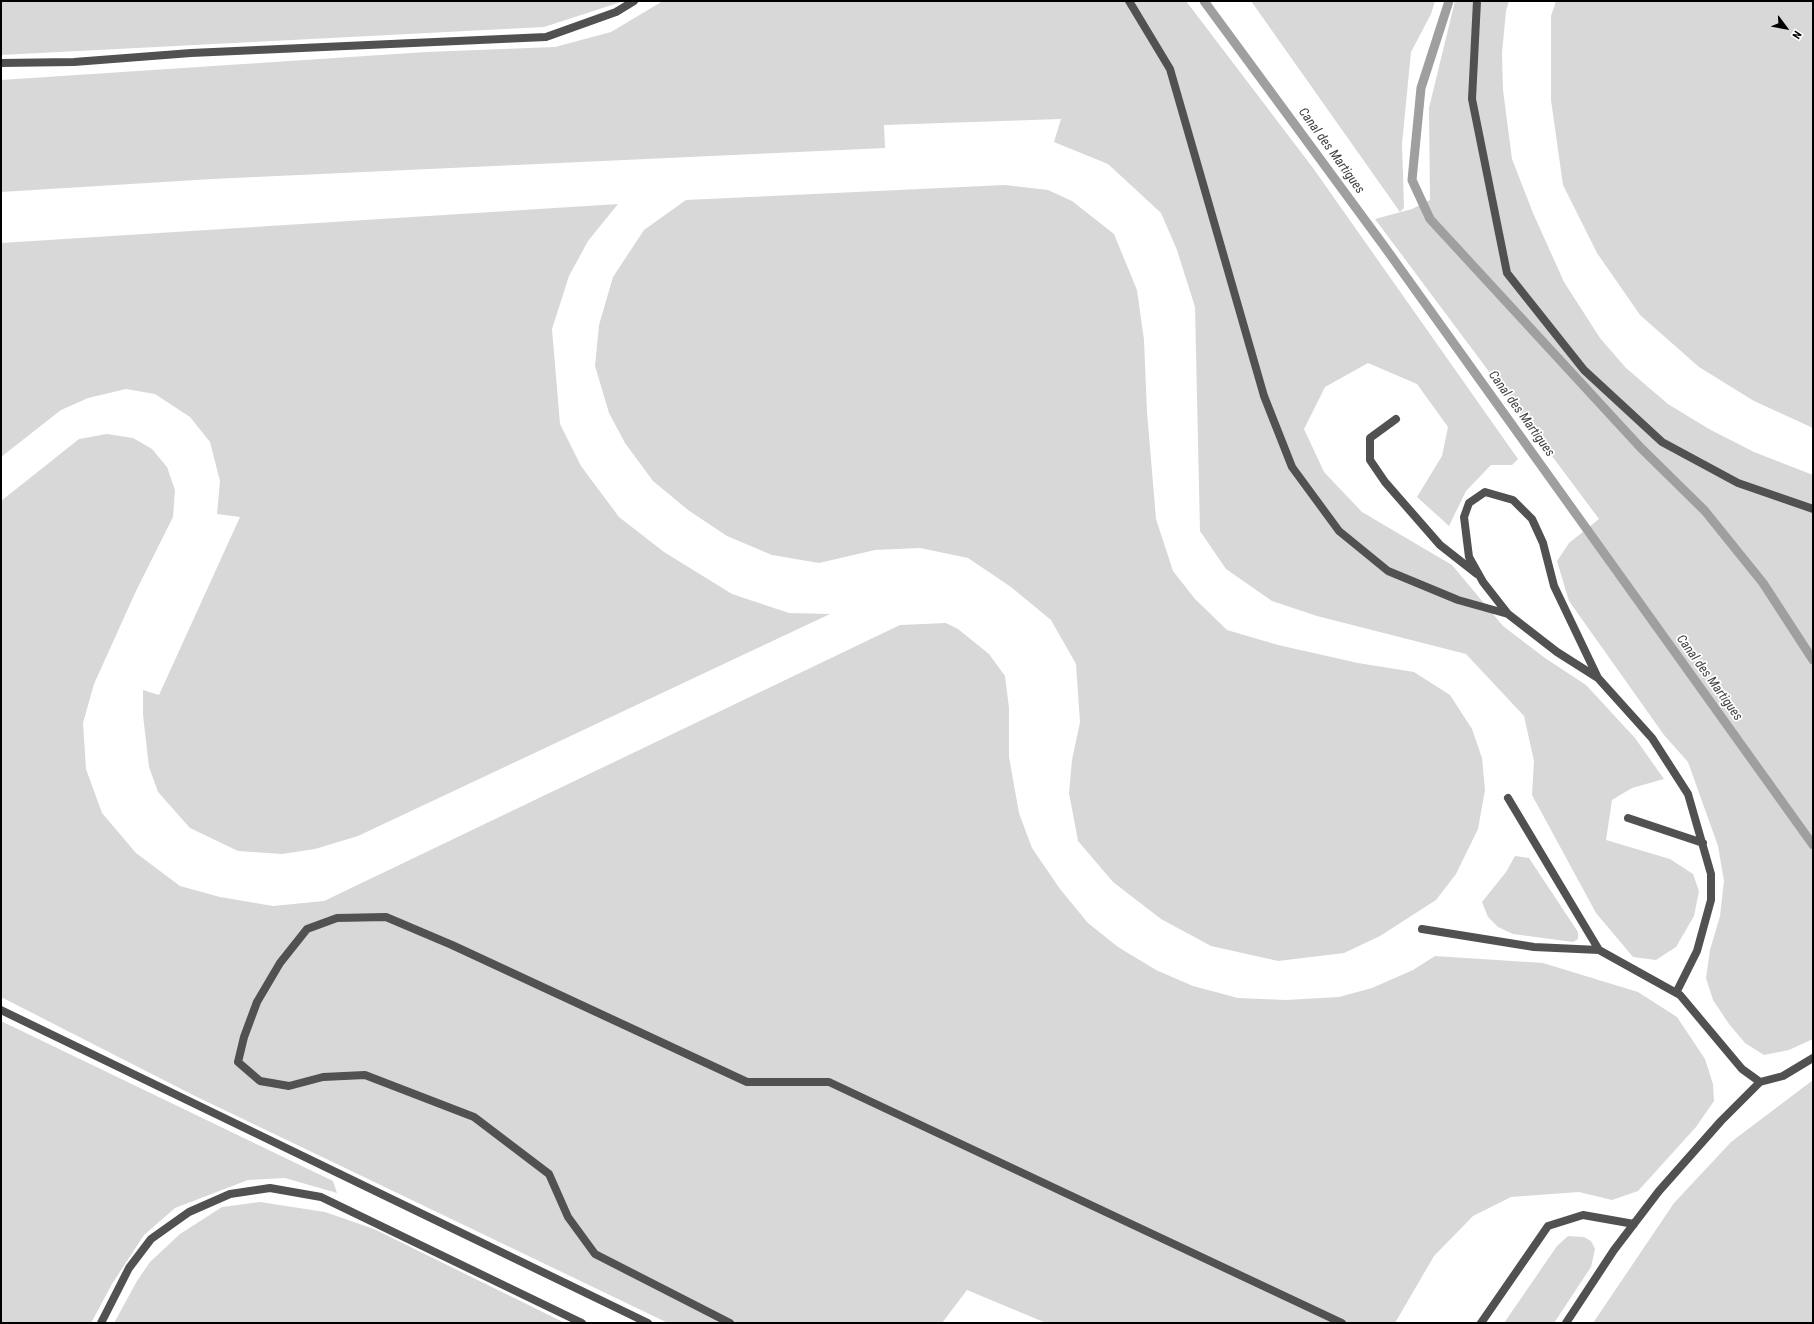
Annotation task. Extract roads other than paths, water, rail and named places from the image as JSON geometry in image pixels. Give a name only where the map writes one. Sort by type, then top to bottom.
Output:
[{"type":"lane","points":[[1,63],[74,62],[191,53],[546,37],[616,12],[634,1]]},
{"type":"lane","points":[[1129,1],[1170,69],[1264,396],[1292,467],[1339,531],[1388,571],[1458,600],[1508,614]]},
{"type":"lane","points":[[1476,1],[1472,99],[1507,273],[1584,370],[1662,442],[1738,483],[1813,509]]},
{"type":"lane","points":[[1396,419],[1370,438],[1370,460],[1386,482],[1440,545],[1479,575]]},
{"type":"lane","points":[[1598,678],[1557,652],[1508,614],[1479,575],[1469,557],[1464,517],[1469,503],[1485,492],[1513,500],[1532,519],[1543,543],[1554,586],[1598,678],[1656,744],[1688,794],[1712,874],[1711,900],[1697,951],[1676,993]]},
{"type":"lane","points":[[1508,798],[1599,950]]},
{"type":"lane","points":[[1628,818],[1702,843]]},
{"type":"lane","points":[[730,1323],[595,1254],[568,1217],[550,1174],[474,1117],[365,1076],[323,1077],[290,1086],[260,1081],[238,1062],[244,1037],[257,1002],[280,963],[307,929],[337,918],[386,917],[452,945],[747,1082],[829,1082],[1342,1323]]},
{"type":"lane","points":[[1422,929],[1534,947],[1599,950],[1680,996],[1742,1068],[1760,1082]]},
{"type":"lane","points":[[1,1010],[648,1323]]},
{"type":"lane","points":[[1566,1323],[1634,1224],[1669,1180],[1721,1121],[1760,1082],[1783,1076],[1813,1058]]},
{"type":"lane","points":[[101,1323],[129,1268],[151,1239],[189,1212],[223,1197],[230,1194],[270,1188],[321,1197],[582,1323]]},
{"type":"lane","points":[[1482,1323],[1548,1226],[1583,1215],[1634,1224]]},
{"type":"waterway","name":"Canal des Martigues","points":[[1204,1],[1384,246],[1813,845]]},
{"type":"waterway","points":[[1449,1],[1421,88],[1412,180],[1430,219],[1640,447],[1705,511],[1763,583],[1813,660]]}]
